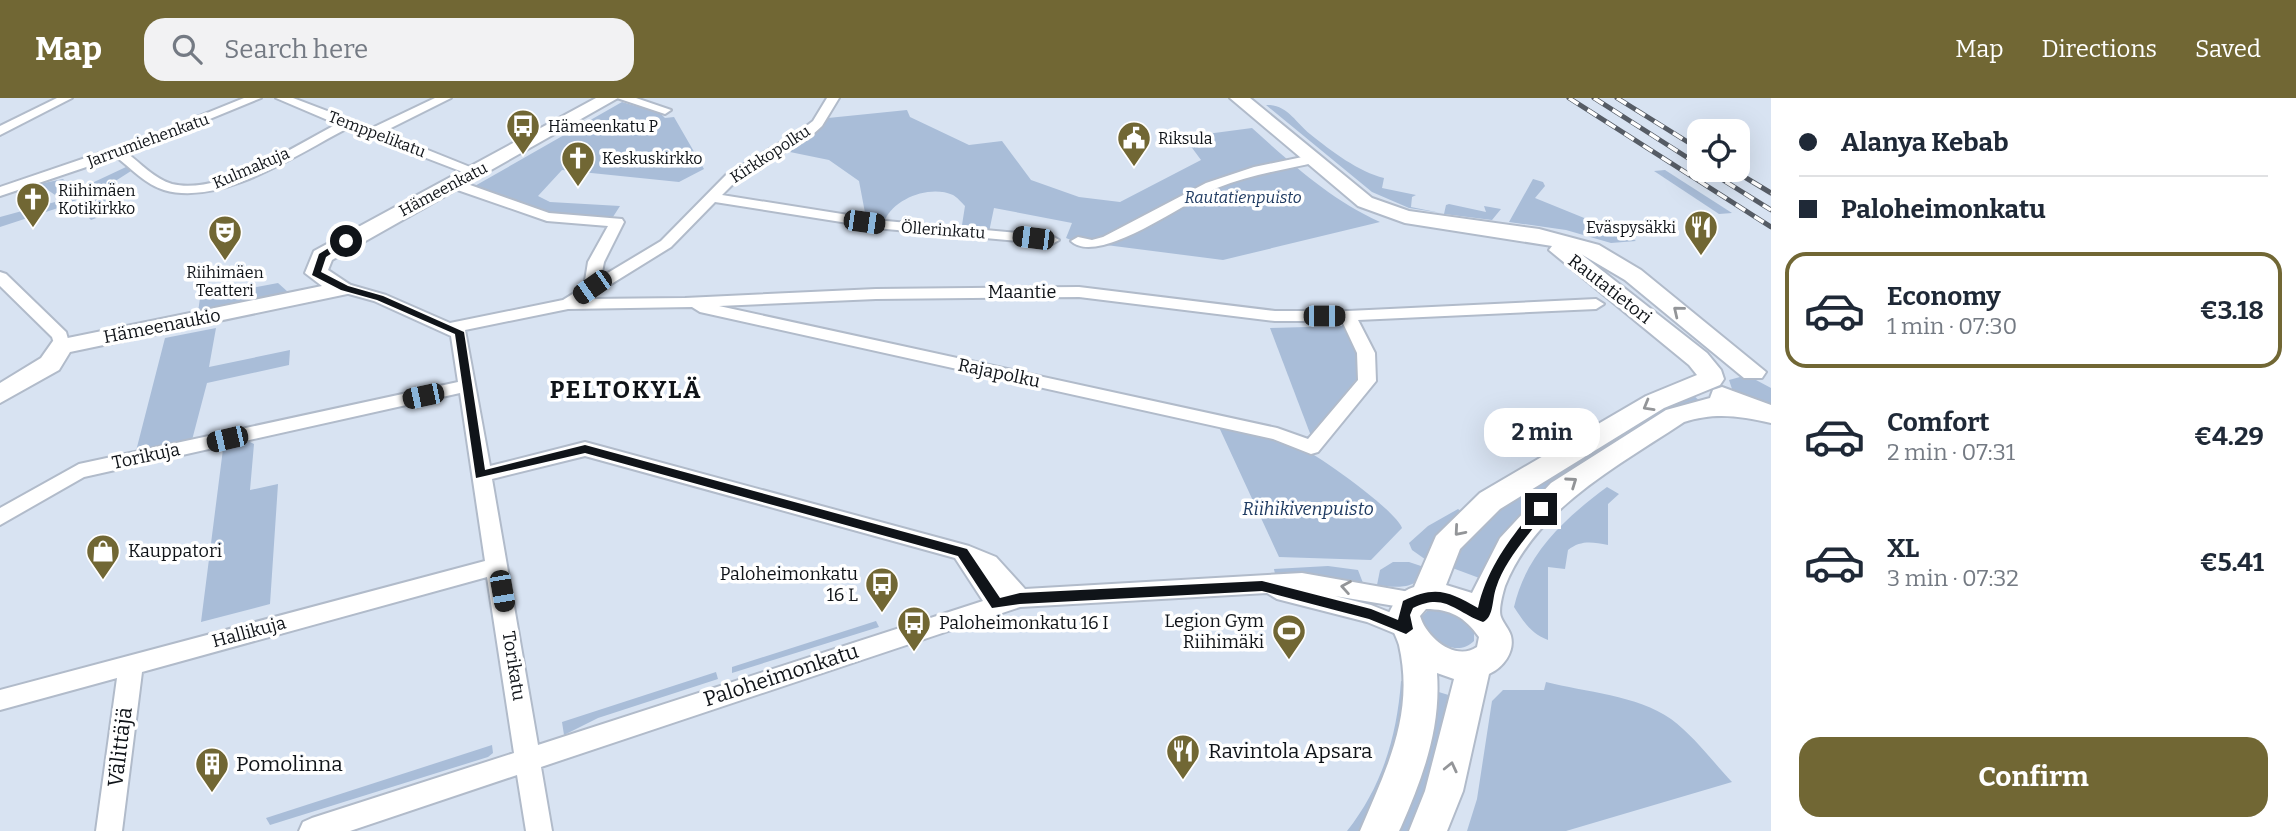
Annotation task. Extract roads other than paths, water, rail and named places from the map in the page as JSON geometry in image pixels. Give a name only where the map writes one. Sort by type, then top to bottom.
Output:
[{"type":"street","points":[[0,131],[66,98]]},
{"type":"street","name":"Jarrumiehenkatu","points":[[0,192],[118,152],[255,98]]},
{"type":"street","name":"Temppelikatu","points":[[282,98],[473,171]]},
{"type":"street","points":[[374,132],[445,98]]},
{"type":"street","name":"Hämeenkatu","points":[[344,288],[316,273],[322,256],[610,98]]},
{"type":"street","points":[[623,98],[665,110]]},
{"type":"street","name":"Kirkkopolku","points":[[568,304],[666,244],[731,178],[805,134],[818,123],[833,98]]},
{"type":"street","points":[[1239,98],[1351,192],[1376,207],[1405,217],[1497,230]]},
{"type":"street","name":"Kulmakuja","points":[[118,152],[166,187],[203,188],[233,179],[348,123]]},
{"type":"street","points":[[1078,241],[1092,244],[1108,240],[1211,186],[1270,167],[1312,159]]},
{"type":"street","points":[[451,183],[547,217],[617,222],[596,262],[592,287]]},
{"type":"street","name":"Öllerinkatu","points":[[711,197],[886,225],[1052,240]]},
{"type":"street","name":"Rautatietori","points":[[1497,230],[1552,238],[1606,257],[1762,376]]},
{"type":"street","name":"Rautatietori","points":[[1497,230],[1555,248],[1573,258],[1698,359],[1718,392],[1738,405]]},
{"type":"street","points":[[0,394],[50,364],[62,346],[60,336],[2,281]]},
{"type":"street","points":[[344,288],[380,298],[449,328]]},
{"type":"street","name":"Hämeenaukio","points":[[62,346],[344,288]]},
{"type":"street","name":"Maantie","points":[[449,328],[568,304],[685,303],[779,296],[1046,291],[1096,294],[1275,316],[1348,316],[1596,304]]},
{"type":"street","name":"Rajapolku","points":[[685,303],[1277,434],[1311,447],[1367,381],[1366,353],[1348,316]]},
{"type":"street","name":"Torikatu","points":[[449,328],[459,332],[539,831]]},
{"type":"street","points":[[1379,831],[1394,804],[1416,727],[1420,680],[1415,617],[1447,544],[1460,528],[1490,501],[1655,402],[1723,369],[1762,376]]},
{"type":"street","name":"Torikuja","points":[[0,517],[79,471],[467,386]]},
{"type":"street","points":[[1483,617],[1489,587],[1511,546],[1561,490],[1675,416],[1699,408],[1738,405],[1771,414]]},
{"type":"street","points":[[481,475],[585,449],[962,552],[989,563],[1020,598]]},
{"type":"street","points":[[962,552],[996,604]]},
{"type":"street","name":"Hallikuja","points":[[0,699],[498,566]]},
{"type":"street","name":"Paloheimonkatu","points":[[312,831],[1020,598],[1262,586],[1371,614],[1415,617]]},
{"type":"street","points":[[1451,598],[1483,617],[1493,630],[1496,644],[1488,660],[1475,666],[1448,663],[1415,617],[1451,598]]},
{"type":"street","name":"Välittäjä","points":[[109,831],[131,664]]},
{"type":"street","points":[[1428,831],[1442,804],[1465,695],[1475,666]]},
{"type":"railway","points":[[1569,98],[1771,227]]},
{"type":"railway","points":[[1594,98],[1687,157]]},
{"type":"railway","points":[[1617,98],[1687,142]]},
{"type":"railway","points":[[1750,180],[1771,193]]},
{"type":"railway","points":[[1726,182],[1771,210]]},
{"type":"place","name":"Hämeenkatu P","points":[[523,156]]},
{"type":"place","name":"Riksula","points":[[1134,168]]},
{"type":"place","name":"Keskuskirkko","points":[[578,188]]},
{"type":"place","name":"Riihimäen Kotikirkko","points":[[33,229]]},
{"type":"place","name":"Eväspysäkki","points":[[1701,257]]},
{"type":"place","name":"Riihimäen Teatteri","points":[[225,262]]},
{"type":"place","name":"Kauppatori","points":[[103,581]]},
{"type":"place","name":"Paloheimonkatu 16 L","points":[[882,614]]},
{"type":"place","name":"Paloheimonkatu 16 I","points":[[914,653]]},
{"type":"place","name":"Legion Gym Riihimäki","points":[[1289,661]]},
{"type":"place","name":"Ravintola Apsara","points":[[1183,781]]},
{"type":"place","name":"Pomolinna","points":[[212,794]]},
{"type":"district","name":"PELTOKYLÄ","points":[[626,390]]},
{"type":"park label","name":"Rautatienpuisto","points":[[1243,197]]},
{"type":"park label","name":"Riihikivenpuisto","points":[[1308,509]]}]
